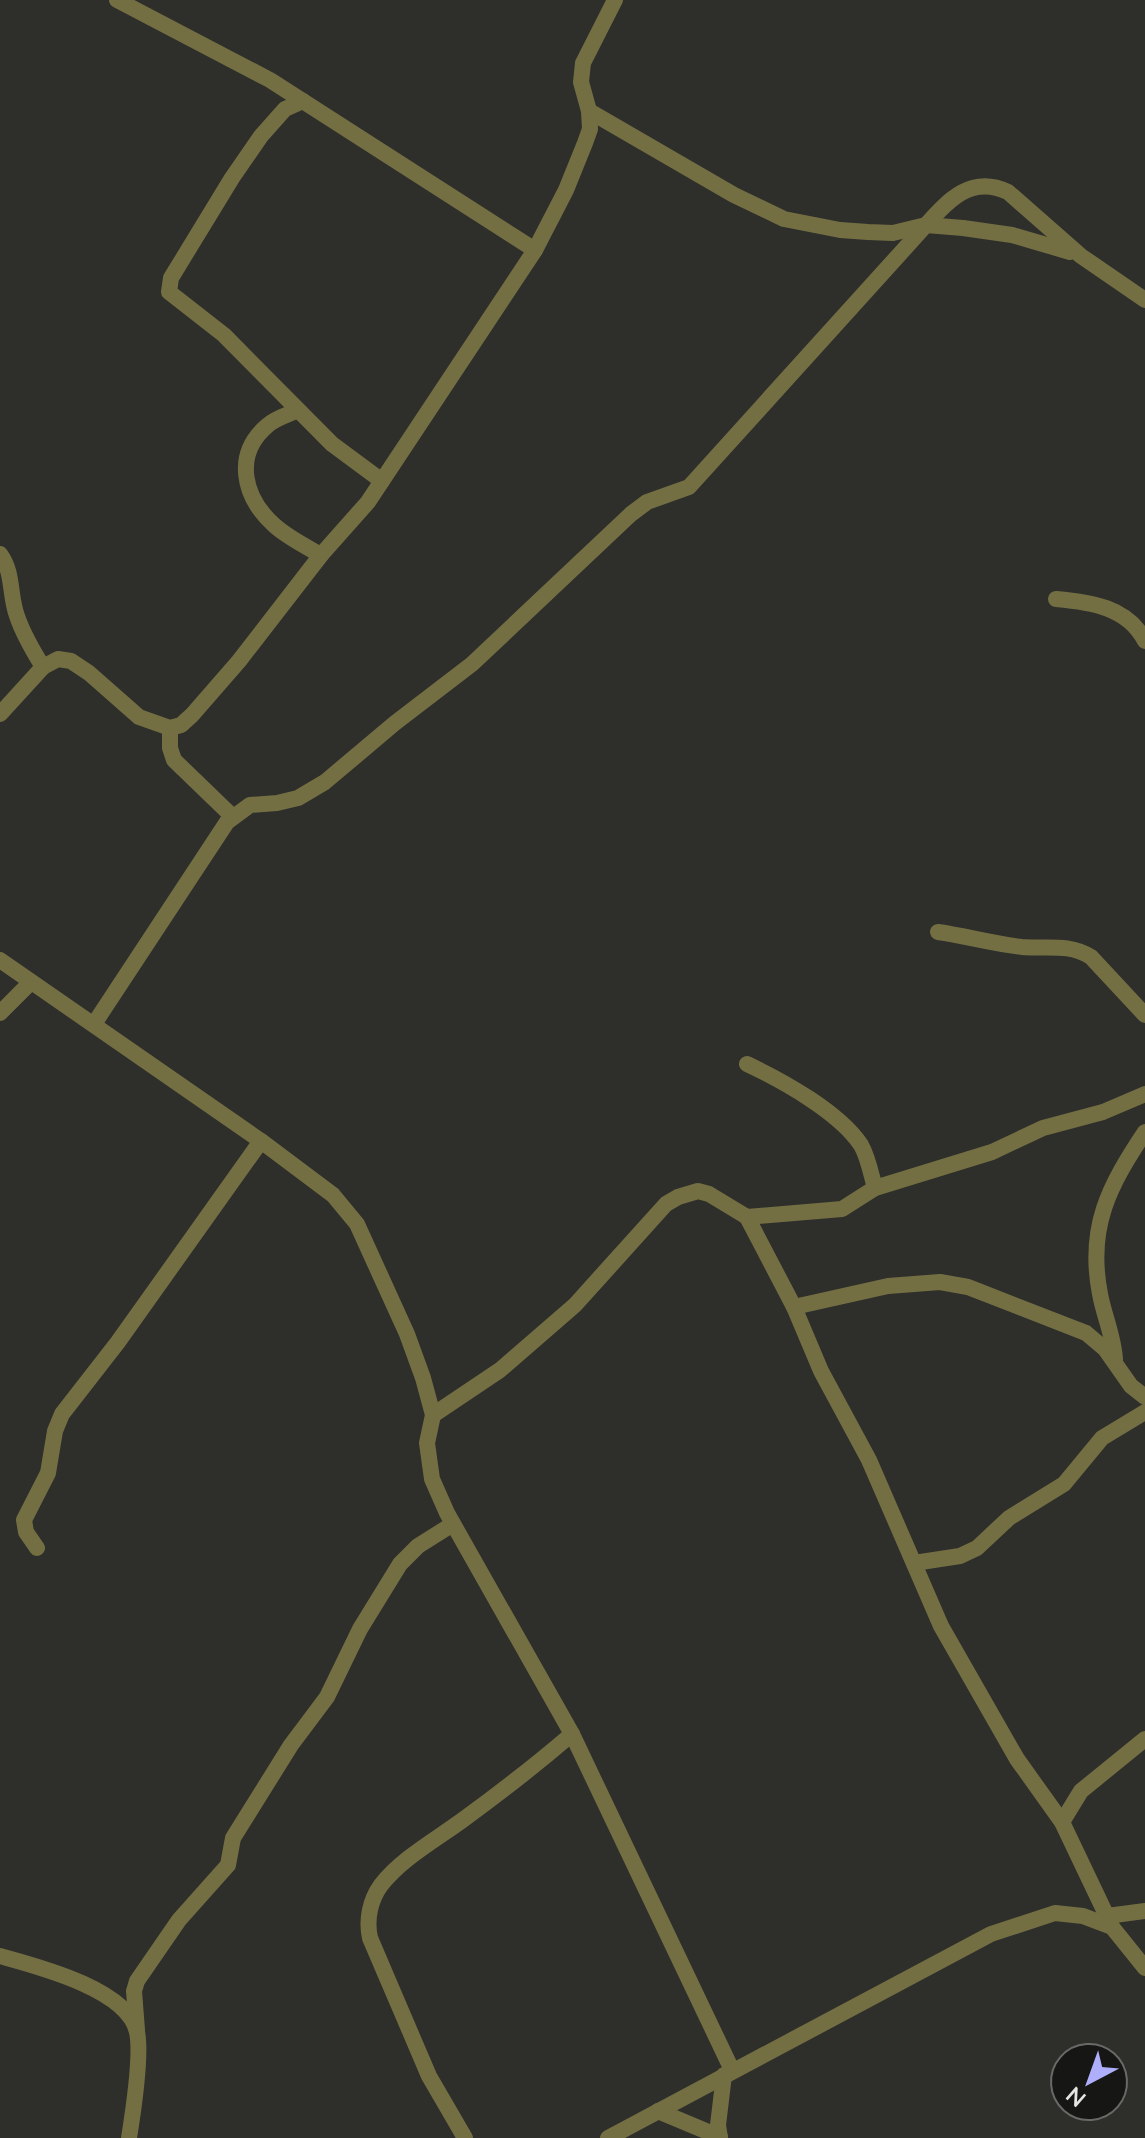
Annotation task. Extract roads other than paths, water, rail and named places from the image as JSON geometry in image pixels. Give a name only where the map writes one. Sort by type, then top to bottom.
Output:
[{"type":"street","points":[[117,0],[205,44],[303,101],[535,250]]},
{"type":"street","points":[[0,714],[43,667],[58,659],[81,666],[139,717],[170,728],[181,725],[220,682],[321,555],[368,502],[535,250],[566,190],[590,129],[589,111],[581,82],[583,63],[615,0]]},
{"type":"street","points":[[303,101],[285,109],[261,136],[232,178],[168,287],[172,296],[224,335],[332,444],[382,481]]},
{"type":"street","points":[[589,111],[734,195],[784,219],[840,230],[893,233],[926,225],[1012,235],[1081,256]]},
{"type":"street","points":[[94,1024],[233,817],[250,805],[298,798],[325,782],[472,664],[631,514],[647,502],[689,487],[954,197],[971,188],[994,186],[1008,192],[1081,256],[1145,300]]},
{"type":"street","points":[[296,411],[270,423],[255,439],[244,462],[245,480],[259,509],[275,527],[321,555]]},
{"type":"street","points":[[0,554],[13,584],[16,615],[43,667]]},
{"type":"street","points":[[1056,599],[1099,604],[1120,614],[1145,641]]},
{"type":"street","points":[[170,728],[170,748],[174,760],[233,817]]},
{"type":"street","points":[[938,932],[1023,947],[1058,947],[1083,952],[1145,1015]]},
{"type":"street","points":[[0,960],[261,1141],[333,1195],[357,1224],[407,1334],[433,1415],[427,1443],[432,1479],[453,1524],[572,1734],[728,2072],[718,2125],[720,2138]]},
{"type":"street","points":[[0,1013],[31,982]]},
{"type":"street","points":[[747,1064],[772,1075],[846,1127],[861,1146],[875,1188]]},
{"type":"street","points":[[747,1217],[842,1209],[875,1188],[992,1152],[1043,1128],[1103,1112],[1145,1094]]},
{"type":"street","points":[[1115,1360],[1114,1343],[1097,1277],[1097,1233],[1114,1181],[1145,1132]]},
{"type":"street","points":[[37,1548],[26,1532],[24,1520],[48,1473],[55,1431],[62,1414],[118,1342],[261,1141]]},
{"type":"street","points":[[433,1415],[500,1370],[575,1305],[666,1204],[698,1191],[709,1194],[747,1217],[794,1307],[821,1371],[869,1460],[941,1626],[1017,1759],[1062,1822],[1109,1921],[1145,1968]]},
{"type":"street","points":[[794,1307],[888,1286],[940,1282],[968,1287],[1086,1333],[1115,1360],[1131,1386],[1145,1397]]},
{"type":"street","points":[[914,1563],[960,1556],[977,1548],[1009,1518],[1064,1484],[1102,1438],[1145,1412]]},
{"type":"street","points":[[129,2138],[138,2063],[134,1991],[137,1981],[179,1920],[228,1865],[233,1838],[291,1745],[327,1697],[360,1629],[393,1574],[418,1546],[453,1524]]},
{"type":"street","points":[[465,2138],[429,2076],[370,1938],[367,1924],[371,1907],[381,1886],[409,1859],[518,1780],[572,1734]]},
{"type":"street","points":[[1062,1822],[1081,1791],[1145,1739]]},
{"type":"street","points":[[608,2138],[991,1934],[1055,1913],[1109,1921],[1145,1911]]},
{"type":"street","points":[[0,1956],[42,1968],[108,1995],[137,2030]]},
{"type":"street","points":[[658,2111],[720,2138]]}]
